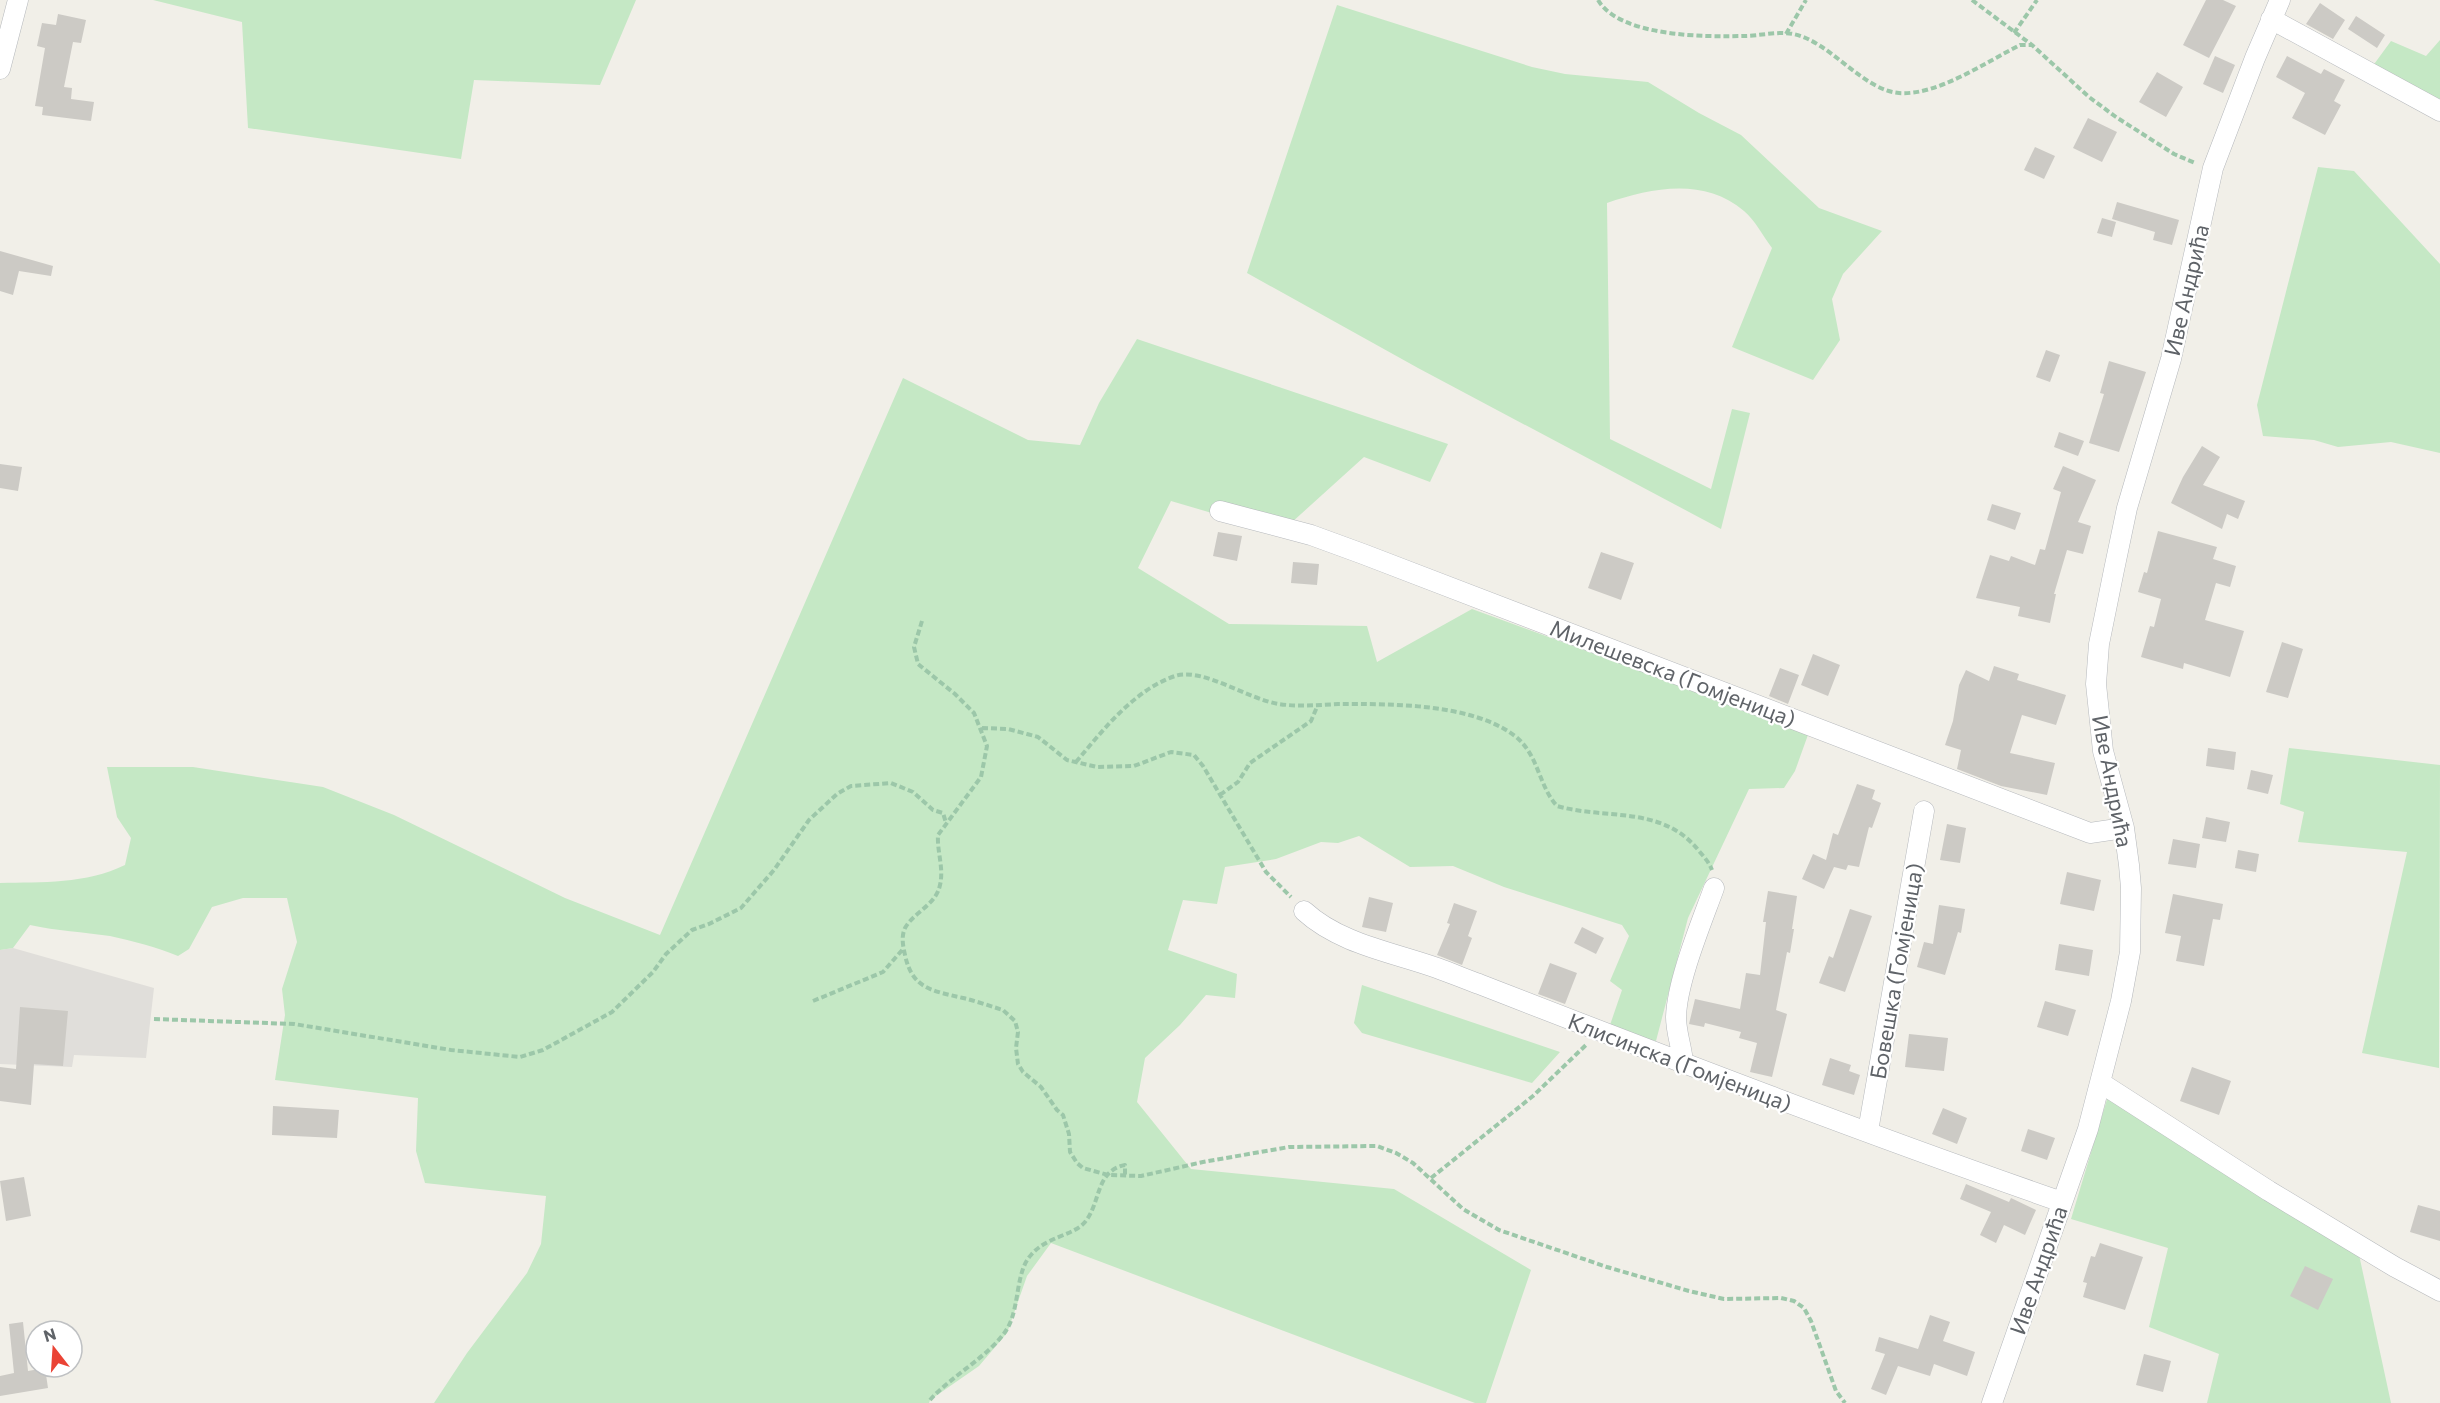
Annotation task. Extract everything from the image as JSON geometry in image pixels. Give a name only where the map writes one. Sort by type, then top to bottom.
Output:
[{"type":"street","points":[[0,69],[18,0]]},
{"type":"street","name":"Иве Андрића","points":[[1992,1403],[2088,1129],[2121,1001],[2130,952],[2131,888],[2124,828],[2103,751],[2098,713],[2096,684],[2099,644],[2127,508],[2171,359],[2213,168],[2280,0]]},
{"type":"street","points":[[2271,19],[2440,111]]},
{"type":"street","name":"Милешевска (Гомјеница)","points":[[1220,511],[1311,535],[1363,554],[2090,833],[2124,828]]},
{"type":"street","name":"Бовешка (Гомјеница)","points":[[1868,1131],[1924,811]]},
{"type":"street","points":[[1683,1063],[1682,1045],[1677,1027],[1677,1004],[1714,888]]},
{"type":"street","name":"Клисинска (Гомјеница)","points":[[1304,911],[1329,929],[1356,942],[1436,968],[1683,1063],[2062,1202]]},
{"type":"street","points":[[2101,1083],[2269,1191],[2395,1267],[2440,1291]]},
{"type":"path","points":[[1598,0],[1625,22],[1641,29],[1697,35],[1793,34],[1820,46],[1880,88],[1898,93],[1919,92],[1943,86],[2020,45],[2032,45]]},
{"type":"path","points":[[1786,34],[1806,0]]},
{"type":"path","points":[[1972,0],[2032,45],[2089,97],[2116,117],[2174,154],[2213,168]]},
{"type":"path","points":[[2014,33],[2037,0]]},
{"type":"path","points":[[922,621],[914,647],[918,664],[974,713],[982,728],[987,746],[981,777],[938,835],[941,858],[940,888],[931,902],[905,927],[902,936],[910,972],[929,990],[1003,1010],[1011,1016],[1018,1032],[1016,1048],[1018,1064],[1023,1072],[1041,1087],[1057,1110],[1064,1115],[1069,1134],[1070,1152],[1083,1168],[1108,1175],[1141,1176],[1203,1162],[1289,1147],[1377,1146],[1396,1153],[1431,1178],[1463,1209],[1499,1230],[1607,1267],[1724,1299],[1781,1298],[1794,1300],[1804,1308],[1811,1321],[1836,1391],[1845,1403]]},
{"type":"path","points":[[1076,762],[1117,716],[1151,688],[1175,676],[1196,674],[1260,699],[1317,707],[1336,704],[1441,709],[1498,725],[1517,737],[1537,763],[1551,800],[1557,806],[1578,811],[1638,816],[1671,827],[1686,836],[1707,860],[1713,874],[1714,888]]},
{"type":"path","points":[[1220,795],[1238,782],[1250,764],[1311,721],[1317,707]]},
{"type":"path","points":[[982,728],[1008,729],[1038,737],[1054,752],[1076,762],[1097,767],[1134,766],[1172,752],[1194,755],[1203,766],[1266,872],[1304,911]]},
{"type":"path","points":[[154,1019],[294,1024],[441,1049],[520,1057],[543,1050],[612,1011],[692,930],[710,924],[741,908],[774,870],[809,820],[837,794],[851,786],[878,782],[901,786],[913,792],[933,810],[943,813],[947,824]]},
{"type":"path","points":[[813,1001],[883,972],[904,948]]},
{"type":"path","points":[[1431,1178],[1533,1096],[1600,1030]]},
{"type":"path","points":[[930,1400],[943,1385],[991,1346],[1006,1330],[1012,1320],[1028,1257],[1049,1239],[1077,1228],[1085,1222],[1099,1187],[1112,1170],[1125,1165],[1125,1176]]},
{"type":"shaded area","points":[[13,948],[154,988],[146,1058],[74,1055],[72,1067],[0,1064],[0,950]]},
{"type":"green space","points":[[153,0],[636,0],[600,85],[474,80],[461,159],[248,128],[242,22]]},
{"type":"green space","points":[[1337,5],[1532,67],[1565,74],[1648,82],[1741,135],[1819,208],[1882,231],[1843,274],[1832,299],[1840,340],[1813,380],[1732,347],[1772,248],[1744,211],[1712,193],[1695,190],[1659,190],[1607,203],[1610,439],[1711,489],[1732,409],[1750,413],[1721,529],[1418,368],[1247,273]]},
{"type":"green space","points":[[2440,40],[2440,105],[2372,67],[2391,41],[2426,56]]},
{"type":"green space","points":[[2318,167],[2354,171],[2440,264],[2440,453],[2391,442],[2338,447],[2314,440],[2263,436],[2257,405]]},
{"type":"green space","points":[[1137,339],[1448,444],[1430,482],[1364,457],[1280,533],[1171,501],[1138,568],[1229,624],[1367,626],[1377,662],[1472,609],[1809,732],[1795,771],[1784,788],[1749,789],[1688,918],[1656,1041],[1610,1025],[1622,990],[1610,981],[1629,936],[1622,925],[1504,887],[1453,866],[1410,867],[1359,836],[1338,843],[1321,842],[1276,859],[1225,867],[1217,904],[1183,900],[1168,950],[1237,974],[1235,998],[1206,995],[1180,1025],[1145,1058],[1137,1102],[1191,1169],[1394,1189],[1531,1270],[1486,1403],[1475,1403],[1051,1243],[1027,1276],[1007,1333],[979,1366],[930,1400],[929,1403],[434,1403],[467,1353],[527,1273],[541,1244],[546,1196],[425,1183],[416,1151],[418,1098],[275,1080],[285,1015],[282,989],[297,942],[287,898],[243,898],[212,907],[189,949],[178,956],[110,936],[30,925],[13,948],[0,950],[0,883],[79,879],[125,865],[131,838],[117,817],[107,767],[193,767],[323,787],[394,815],[565,898],[660,935],[903,378],[1028,440],[1080,445],[1099,403]]},
{"type":"green space","points":[[2289,748],[2440,765],[2439,1068],[2362,1053],[2407,852],[2298,842],[2304,812],[2280,804]]},
{"type":"green space","points":[[1362,985],[1560,1052],[1532,1083],[1362,1033],[1354,1023]]},
{"type":"green space","points":[[2108,1096],[2358,1250],[2391,1403],[2207,1403],[2219,1354],[2149,1327],[2168,1248],[2071,1219]]},
{"type":"building","points":[[2206,0],[2223,0],[2236,6],[2209,58],[2183,45]]},
{"type":"building","points":[[2320,3],[2345,20],[2333,39],[2306,24]]},
{"type":"building","points":[[58,14],[86,20],[81,43],[73,42],[64,87],[72,88],[71,99],[94,102],[91,121],[42,115],[43,107],[35,106],[45,48],[37,46],[42,23],[56,25]]},
{"type":"building","points":[[2356,16],[2385,35],[2377,48],[2348,29]]},
{"type":"building","points":[[2215,56],[2235,65],[2223,93],[2203,84]]},
{"type":"building","points":[[2287,56],[2321,74],[2324,69],[2345,80],[2334,101],[2341,105],[2325,135],[2292,118],[2305,93],[2276,77]]},
{"type":"building","points":[[2157,72],[2183,87],[2166,117],[2139,102]]},
{"type":"building","points":[[2088,118],[2117,132],[2102,162],[2073,148]]},
{"type":"building","points":[[2035,147],[2055,156],[2044,179],[2024,170]]},
{"type":"building","points":[[2117,202],[2179,220],[2172,245],[2153,240],[2155,232],[2112,219]]},
{"type":"building","points":[[2102,218],[2116,222],[2112,237],[2097,233]]},
{"type":"building","points":[[0,251],[53,266],[51,276],[19,271],[13,295],[0,291]]},
{"type":"building","points":[[2046,350],[2060,355],[2050,382],[2036,377]]},
{"type":"building","points":[[2109,361],[2146,372],[2119,452],[2089,443],[2104,394],[2100,393]]},
{"type":"building","points":[[2059,432],[2084,441],[2078,456],[2054,447]]},
{"type":"building","points":[[2202,446],[2220,457],[2203,485],[2245,501],[2238,519],[2227,514],[2222,529],[2171,503],[2183,477]]},
{"type":"building","points":[[0,464],[22,467],[18,491],[0,488]]},
{"type":"building","points":[[2063,466],[2096,480],[2078,522],[2091,526],[2083,554],[2067,550],[2054,594],[2056,594],[2050,623],[2018,616],[2020,607],[1976,598],[1990,555],[2009,561],[2011,556],[2035,565],[2040,549],[2045,550],[2061,492],[2053,489]]},
{"type":"building","points":[[1992,504],[2021,513],[2015,530],[1987,520]]},
{"type":"building","points":[[2158,531],[2217,547],[2213,559],[2236,566],[2230,587],[2216,583],[2205,620],[2244,631],[2230,677],[2184,663],[2183,669],[2141,657],[2150,626],[2154,627],[2161,599],[2138,592],[2144,572],[2147,573]]},
{"type":"building","points":[[1218,532],[1242,536],[1237,561],[1213,556]]},
{"type":"building","points":[[1601,552],[1634,563],[1621,600],[1588,588]]},
{"type":"building","points":[[1293,562],[1319,564],[1317,585],[1291,583]]},
{"type":"building","points":[[2282,642],[2303,649],[2288,698],[2266,692]]},
{"type":"building","points":[[1813,654],[1840,665],[1828,696],[1801,685]]},
{"type":"building","points":[[1994,666],[2019,674],[2017,680],[2066,695],[2056,725],[2022,715],[2010,753],[2055,763],[2047,795],[2001,786],[1957,769],[1961,750],[1945,745],[1953,721],[1959,685],[1966,670],[1989,681]]},
{"type":"building","points":[[1780,668],[1799,675],[1788,704],[1769,696]]},
{"type":"building","points":[[2208,748],[2236,752],[2234,770],[2206,766]]},
{"type":"building","points":[[2251,770],[2273,775],[2268,794],[2247,789]]},
{"type":"building","points":[[1857,784],[1875,790],[1872,799],[1881,803],[1872,828],[1869,827],[1859,867],[1848,865],[1846,870],[1834,867],[1824,889],[1802,879],[1813,854],[1826,860],[1833,833],[1838,835]]},
{"type":"building","points":[[2206,817],[2230,822],[2226,842],[2202,838]]},
{"type":"building","points":[[1947,824],[1966,828],[1960,863],[1940,860]]},
{"type":"building","points":[[2173,839],[2200,844],[2196,868],[2168,864]]},
{"type":"building","points":[[2238,850],[2259,854],[2256,872],[2235,868]]},
{"type":"building","points":[[2067,872],[2101,880],[2094,911],[2060,904]]},
{"type":"building","points":[[1768,891],[1797,896],[1790,953],[1787,952],[1776,1010],[1787,1014],[1772,1077],[1750,1072],[1757,1043],[1739,1038],[1741,1032],[1705,1023],[1704,1027],[1689,1024],[1695,999],[1740,1009],[1746,973],[1760,975],[1766,922],[1763,922]]},
{"type":"building","points":[[2173,894],[2223,904],[2220,920],[2213,919],[2204,966],[2176,961],[2181,936],[2165,933]]},
{"type":"building","points":[[1369,897],[1393,903],[1386,932],[1362,927]]},
{"type":"building","points":[[1454,903],[1477,911],[1468,936],[1472,938],[1462,965],[1437,955],[1450,924],[1447,923]]},
{"type":"building","points":[[1939,905],[1965,909],[1961,933],[1958,932],[1945,975],[1917,967],[1924,942],[1933,944]]},
{"type":"building","points":[[1850,909],[1872,916],[1845,992],[1819,983],[1829,956],[1833,958]]},
{"type":"building","points":[[1582,927],[1604,938],[1596,954],[1574,943]]},
{"type":"building","points":[[2059,944],[2093,950],[2089,976],[2055,970]]},
{"type":"building","points":[[1550,963],[1577,973],[1565,1004],[1538,994]]},
{"type":"building","points":[[2045,1001],[2076,1010],[2068,1036],[2037,1027]]},
{"type":"building","points":[[20,1007],[68,1011],[63,1066],[34,1064],[31,1105],[0,1101],[0,1067],[16,1069]]},
{"type":"building","points":[[1909,1034],[1948,1038],[1944,1071],[1905,1067]]},
{"type":"building","points":[[1830,1058],[1851,1065],[1849,1071],[1860,1075],[1854,1095],[1822,1085]]},
{"type":"building","points":[[2192,1067],[2231,1081],[2219,1115],[2180,1101]]},
{"type":"building","points":[[273,1106],[339,1110],[337,1138],[272,1135]]},
{"type":"building","points":[[1943,1108],[1967,1118],[1957,1144],[1932,1134]]},
{"type":"building","points":[[2028,1129],[2055,1138],[2047,1160],[2021,1151]]},
{"type":"building","points":[[24,1177],[31,1216],[6,1221],[0,1181]]},
{"type":"building","points":[[1966,1184],[2009,1202],[2011,1198],[2036,1210],[2025,1235],[2004,1225],[1996,1243],[1980,1235],[1991,1212],[1960,1199]]},
{"type":"building","points":[[2418,1205],[2440,1211],[2440,1241],[2410,1232]]},
{"type":"building","points":[[2100,1243],[2143,1257],[2125,1310],[2083,1297],[2087,1283],[2083,1282],[2091,1256],[2095,1257]]},
{"type":"building","points":[[2305,1266],[2333,1279],[2318,1310],[2290,1296]]},
{"type":"building","points":[[1930,1315],[1950,1322],[1943,1341],[1975,1352],[1967,1376],[1934,1364],[1930,1376],[1898,1366],[1886,1395],[1871,1389],[1885,1354],[1875,1351],[1879,1337],[1918,1349]]},
{"type":"building","points":[[23,1322],[24,1379],[47,1379],[48,1388],[0,1396],[0,1376],[14,1373],[9,1324]]},
{"type":"building","points":[[2144,1354],[2171,1361],[2163,1392],[2136,1385]]}]
